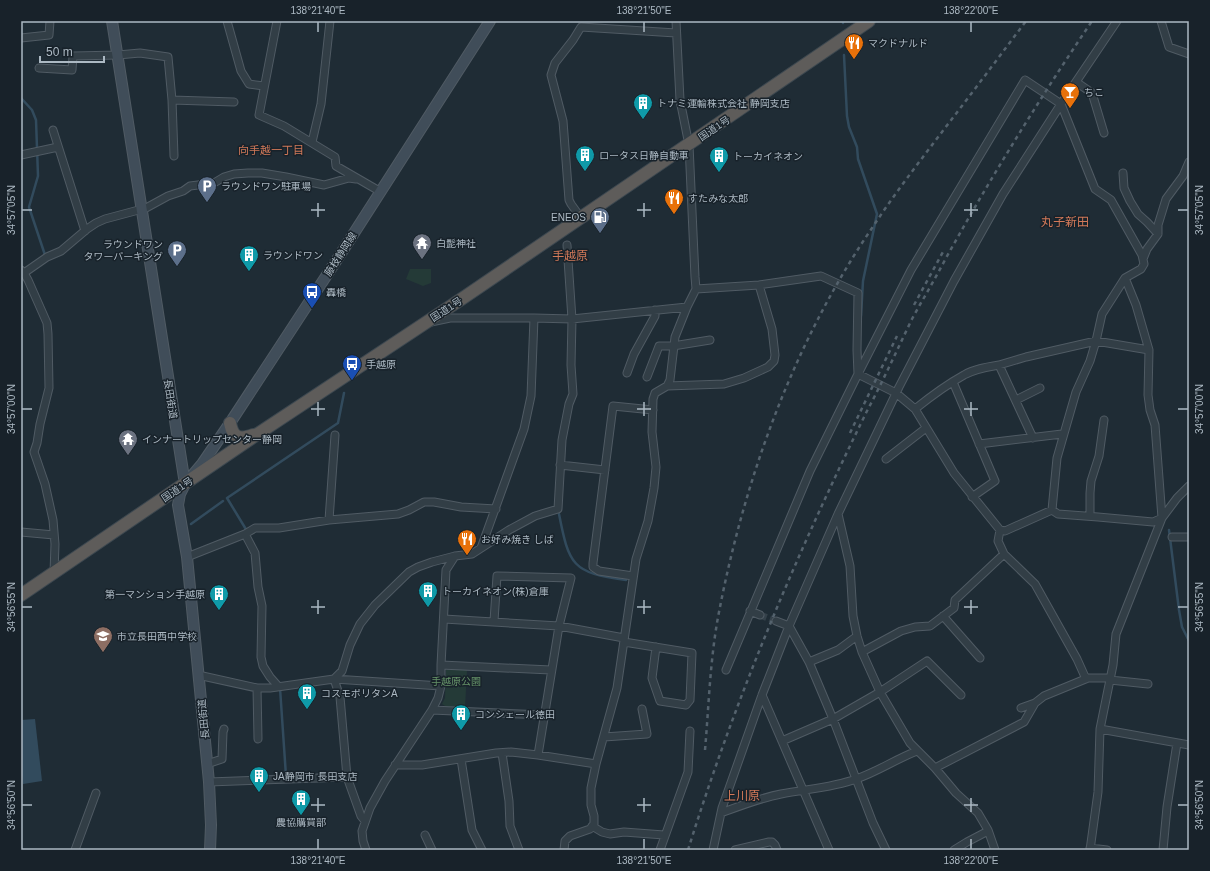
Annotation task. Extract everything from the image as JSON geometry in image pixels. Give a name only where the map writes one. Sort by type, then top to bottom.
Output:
[{"type":"highway","name":"国道1号","points":[[21,595],[256,435],[689,145],[869,21]]},
{"type":"highway","points":[[230,423],[232,430],[237,437],[242,438],[256,435]]},
{"type":"main road","name":"長田街道","points":[[112,21],[185,484],[180,494],[178,505],[187,557],[209,782],[211,825],[210,850]]},
{"type":"main road","name":"藤枝静岡線","points":[[185,484],[202,464],[230,423],[381,192],[490,21]]},
{"type":"street","points":[[21,38],[49,35],[50,21]]},
{"type":"street","points":[[226,21],[241,71],[249,84],[264,86]]},
{"type":"street","points":[[277,21],[259,116],[284,126],[312,142],[335,157],[336,166],[356,179],[381,192]]},
{"type":"street","points":[[312,142],[322,104],[330,21]]},
{"type":"street","points":[[667,386],[670,380],[675,337],[696,289],[689,145],[680,100],[676,21]]},
{"type":"street","points":[[716,849],[720,813],[762,695],[789,626],[838,514],[896,392],[954,281],[1003,194],[1117,21]]},
{"type":"street","points":[[1161,21],[1169,47],[1189,54]]},
{"type":"street","points":[[581,218],[571,204],[570,200],[563,121],[551,75],[555,62],[573,40],[581,27],[676,33]]},
{"type":"street","points":[[39,68],[72,70],[73,56],[140,53],[168,57],[172,100],[174,156]]},
{"type":"street","points":[[726,670],[810,471],[858,374],[911,270],[1025,80],[1061,104],[1096,189],[1111,200],[1143,259],[1144,264],[1141,268],[1125,278],[1102,314],[1090,361],[1076,392],[1062,434],[1057,458],[1052,510]]},
{"type":"street","points":[[1076,82],[1092,94],[1104,133]]},
{"type":"street","points":[[172,100],[234,102]]},
{"type":"street","points":[[53,130],[85,231]]},
{"type":"street","points":[[21,155],[58,147]]},
{"type":"street","points":[[1143,259],[1147,249],[1158,234],[1158,226],[1166,200],[1183,176],[1189,162]]},
{"type":"street","points":[[1123,172],[1124,188],[1130,201],[1138,214],[1158,234]]},
{"type":"street","points":[[54,573],[53,520],[48,497],[34,452],[49,388],[48,334],[46,324],[23,272],[47,257],[61,251],[85,231],[105,219],[152,205],[168,196],[183,191],[190,186],[214,183],[224,177],[234,174],[262,173],[291,177],[314,184],[324,185],[349,178],[356,179]]},
{"type":"street","points":[[334,679],[342,671],[350,645],[360,624],[394,585],[418,567],[455,556],[472,554],[508,530],[535,516],[558,509],[562,440],[569,404],[573,394],[571,365],[572,319],[567,245]]},
{"type":"street","points":[[696,289],[759,285],[821,276],[858,293],[858,374]]},
{"type":"street","points":[[1125,278],[1136,305],[1149,350],[1148,395],[1150,410],[1155,425],[1162,518]]},
{"type":"street","points":[[564,850],[565,841],[570,836],[585,832],[594,824],[594,816],[591,805],[591,788],[596,764],[617,688],[636,559],[648,521],[655,481],[656,467],[652,432],[653,399],[655,393],[667,386],[724,384],[744,378],[762,370],[774,361],[775,355],[772,329],[759,285]]},
{"type":"street","points":[[423,324],[450,318],[572,319],[687,307]]},
{"type":"street","points":[[627,373],[634,354],[654,316],[655,310]]},
{"type":"street","points":[[481,548],[524,429],[531,396],[534,318]]},
{"type":"street","points":[[647,377],[659,346],[673,346],[710,340]]},
{"type":"street","points":[[915,409],[964,374],[1026,357],[1096,341],[1149,350]]},
{"type":"street","points":[[999,365],[1033,438]]},
{"type":"street","points":[[858,374],[896,392],[915,409],[954,473],[1000,530],[1005,531],[1013,528],[1052,510]]},
{"type":"street","points":[[953,382],[995,481],[972,496]]},
{"type":"street","points":[[1016,400],[1040,388]]},
{"type":"street","points":[[633,576],[599,571],[593,567],[613,406],[653,410]]},
{"type":"street","points":[[1090,516],[1091,481],[1099,456],[1104,420]]},
{"type":"street","points":[[886,459],[926,428]]},
{"type":"street","points":[[979,444],[1062,434]]},
{"type":"street","points":[[329,520],[335,435]]},
{"type":"street","points":[[560,465],[605,470]]},
{"type":"street","points":[[1107,850],[1090,849],[1098,792],[1100,729],[1113,665],[1116,634],[1162,518],[1177,498],[1189,486]]},
{"type":"street","points":[[187,557],[245,534],[255,528],[279,528],[329,520],[398,514],[410,510],[424,502],[434,502],[461,507],[496,509]]},
{"type":"street","points":[[1052,510],[1058,514],[1154,522],[1162,518]]},
{"type":"street","points":[[838,514],[850,566],[853,616],[857,636],[862,652],[880,692],[910,744],[935,768],[956,793],[978,813],[988,831],[995,850]]},
{"type":"street","points":[[1000,530],[998,542],[1004,554],[1035,584],[1078,659],[1086,679]]},
{"type":"street","points":[[21,532],[54,536]]},
{"type":"street","points":[[245,534],[255,553],[258,587],[262,606],[261,657],[263,666],[278,686]]},
{"type":"street","points":[[1172,538],[1189,537]]},
{"type":"street","points":[[862,652],[901,631],[915,627],[930,626],[954,608],[956,600],[1004,554]]},
{"type":"street","points":[[366,850],[363,842],[362,831],[375,796],[432,710],[438,698],[441,686],[446,570],[455,556]]},
{"type":"street","points":[[494,621],[498,576],[571,578],[559,626],[538,755]]},
{"type":"street","points":[[750,611],[760,615]]},
{"type":"street","points":[[943,616],[980,658]]},
{"type":"street","points":[[444,619],[559,626],[656,647],[692,653],[690,700],[686,705],[660,701],[652,678],[656,647]]},
{"type":"street","points":[[776,621],[789,626],[808,662],[833,719],[873,823],[886,850]]},
{"type":"street","points":[[808,662],[838,650],[857,636]]},
{"type":"street","points":[[782,741],[833,719],[880,692],[927,661],[961,695]]},
{"type":"street","points":[[441,665],[551,670]]},
{"type":"street","points":[[198,675],[257,688],[270,688],[334,679],[441,686]]},
{"type":"street","points":[[1021,708],[1034,703],[1044,696],[1086,679],[1095,677],[1148,684]]},
{"type":"street","points":[[334,679],[340,697],[347,777],[361,816],[365,820]]},
{"type":"street","points":[[257,688],[258,739]]},
{"type":"street","points":[[762,695],[830,850]]},
{"type":"street","points":[[935,768],[1024,722],[1034,703]]},
{"type":"street","points":[[604,737],[647,734],[642,708]]},
{"type":"street","points":[[432,710],[544,715]]},
{"type":"street","points":[[207,764],[222,759],[224,729]]},
{"type":"street","points":[[1100,729],[1189,745]]},
{"type":"street","points":[[660,850],[664,835],[688,772],[690,731]]},
{"type":"street","points":[[1163,850],[1167,807],[1177,743]]},
{"type":"street","points":[[720,813],[782,794],[804,791],[856,779],[888,765],[903,756],[917,751]]},
{"type":"street","points":[[395,765],[422,765],[502,753],[538,755],[596,764]]},
{"type":"street","points":[[502,753],[513,800],[510,826],[520,850]]},
{"type":"street","points":[[461,759],[472,830],[482,850]]},
{"type":"street","points":[[209,782],[313,777],[347,777]]},
{"type":"street","points":[[75,850],[96,793]]},
{"type":"street","points":[[592,826],[602,832],[610,834],[624,832],[664,835]]},
{"type":"street","points":[[957,849],[988,831]]},
{"type":"street","points":[[425,835],[432,850]]},
{"type":"street","points":[[734,850],[772,842],[777,850]]},
{"type":"green space","points":[[410,269],[431,269],[431,283],[423,286],[406,279]]},
{"type":"green space","name":"手越原公園","points":[[446,670],[467,670],[465,708],[447,707],[442,704],[445,698]]},
{"type":"water","points":[[35,719],[42,781],[23,784],[21,766],[21,720]]},
{"type":"waterway","points":[[844,55],[847,116],[849,127],[857,147],[858,159],[877,214],[863,281],[861,316]]},
{"type":"waterway","points":[[21,98],[32,110],[36,120],[38,176],[29,207],[45,255]]},
{"type":"waterway","points":[[247,531],[227,498],[338,423],[344,393]]},
{"type":"waterway","points":[[191,524],[223,501]]},
{"type":"waterway","points":[[559,514],[566,545],[576,564],[594,574],[626,580]]},
{"type":"waterway","points":[[1169,530],[1182,627],[1189,641]]},
{"type":"waterway","points":[[280,688],[286,776]]},
{"type":"tunnel","points":[[760,615],[776,621]]},
{"type":"railway","points":[[705,750],[710,681],[716,629],[730,562],[758,463],[775,414],[795,366],[842,275],[870,231],[906,179],[1026,21]]},
{"type":"railway","points":[[688,850],[706,794],[747,682],[792,572],[841,464],[912,319],[963,228],[1016,138],[1092,21]]},
{"type":"railway","points":[[914,305],[944,250]]},
{"type":"railway","points":[[850,433],[897,336]]},
{"type":"place","name":"マクドナルド","points":[[854,60]]},
{"type":"place","name":"ちこ","points":[[1070,109]]},
{"type":"place","name":"トナミ運輸株式会社 静岡支店","points":[[643,120]]},
{"type":"place","name":"ロータス日静自動車","points":[[585,172]]},
{"type":"place","name":"トーカイネオン","points":[[719,173]]},
{"type":"place","name":"ラウンドワン駐車場","points":[[207,203]]},
{"type":"place","name":"すたみな太郎","points":[[674,215]]},
{"type":"place","name":"ENEOS","points":[[600,234]]},
{"type":"place","name":"白髭神社","points":[[422,260]]},
{"type":"place","name":"ラウンドワン タワーパーキング","points":[[177,267]]},
{"type":"place","name":"ラウンドワン","points":[[249,272]]},
{"type":"place","name":"轟橋","points":[[312,309]]},
{"type":"place","name":"手越原","points":[[352,381]]},
{"type":"place","name":"インナートリップセンター静岡","points":[[128,456]]},
{"type":"place","name":"お好み焼き しば","points":[[467,556]]},
{"type":"place","name":"トーカイネオン(株)倉庫","points":[[428,608]]},
{"type":"place","name":"第一マンション手越原","points":[[219,611]]},
{"type":"place","name":"市立長田西中学校","points":[[103,653]]},
{"type":"place","name":"コスモポリタンA","points":[[307,710]]},
{"type":"place","name":"コンシェール徳田","points":[[461,731]]},
{"type":"place","name":"JA静岡市 長田支店","points":[[259,793]]},
{"type":"place","name":"農協購買部","points":[[301,816]]},
{"type":"district","name":"向手越一丁目","points":[[271,150]]},
{"type":"district","name":"丸子新田","points":[[1065,222]]},
{"type":"district","name":"手越原","points":[[570,256]]},
{"type":"district","name":"上川原","points":[[742,796]]}]
